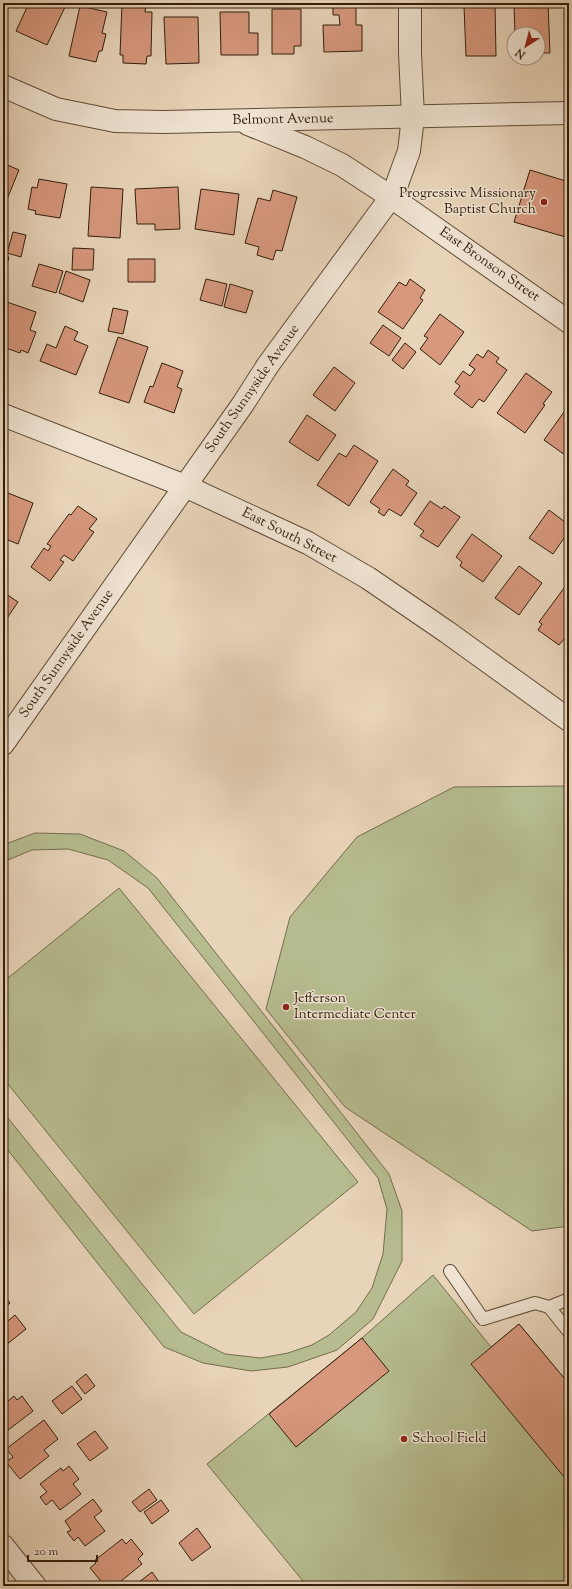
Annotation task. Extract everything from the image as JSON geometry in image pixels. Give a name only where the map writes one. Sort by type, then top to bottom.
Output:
[{"type":"street","name":"South Sunnyside Avenue","points":[[3,744],[185,486],[268,365],[392,197],[409,151],[414,117],[410,53],[410,3]]},
{"type":"street","name":"Belmont Avenue","points":[[3,86],[56,109],[114,121],[163,122],[569,113]]},
{"type":"street","name":"East Bronson Street","points":[[238,120],[305,147],[342,165],[392,197],[569,322]]},
{"type":"street","name":"East South Street","points":[[3,415],[185,486],[308,543],[368,578],[447,632],[569,720]]},
{"type":"street","points":[[3,1546],[35,1586]]},
{"type":"lane","points":[[450,1271],[483,1319],[535,1303],[549,1306],[569,1299]]},
{"type":"lane","points":[[549,1306],[569,1332]]},
{"type":"green space","points":[[454,787],[569,787],[569,1226],[532,1231],[345,1107],[266,1009],[290,917],[357,837]]},
{"type":"green space","points":[[35,833],[80,834],[124,851],[157,878],[389,1174],[402,1211],[402,1261],[373,1319],[337,1350],[288,1367],[251,1371],[203,1363],[164,1347],[3,1144],[3,1112],[181,1332],[225,1354],[261,1358],[288,1353],[312,1345],[329,1335],[356,1312],[372,1288],[383,1254],[387,1209],[378,1178],[148,888],[108,860],[68,849],[32,850],[3,862],[3,845]]},
{"type":"green space","points":[[119,888],[358,1182],[194,1314],[3,1078],[3,982]]},
{"type":"green space","name":"School Field","points":[[433,1275],[491,1347],[519,1324],[569,1384],[569,1586],[307,1586],[207,1464],[362,1338]]},
{"type":"building","points":[[29,3],[61,3],[66,5],[47,45],[16,31]]},
{"type":"building","points":[[122,3],[146,4],[145,12],[152,12],[151,56],[147,56],[146,64],[123,63],[123,55],[120,55]]},
{"type":"building","points":[[333,3],[356,3],[356,25],[362,25],[362,51],[324,52],[323,25],[340,25],[339,15],[333,15]]},
{"type":"building","points":[[514,3],[548,3],[550,53],[546,53],[546,26],[515,26]]},
{"type":"building","points":[[495,5],[496,56],[466,56],[464,6]]},
{"type":"building","points":[[80,6],[107,12],[102,33],[106,34],[102,51],[99,51],[96,62],[69,56]]},
{"type":"building","points":[[272,9],[301,9],[301,46],[294,46],[294,54],[272,54]]},
{"type":"building","points":[[220,12],[249,12],[249,33],[258,33],[258,55],[221,55]]},
{"type":"building","points":[[164,17],[198,17],[199,63],[166,64]]},
{"type":"building","points":[[566,17],[569,17],[569,49],[568,49]]},
{"type":"building","points":[[3,163],[19,170],[3,209]]},
{"type":"building","name":"Progressive Missionary Baptist Church","points":[[530,170],[569,182],[569,238],[514,222]]},
{"type":"building","points":[[39,179],[67,184],[60,218],[35,214],[36,211],[28,209],[32,187],[37,188]]},
{"type":"building","points":[[91,187],[123,189],[120,238],[88,236]]},
{"type":"building","points":[[178,187],[180,229],[155,230],[155,224],[137,224],[135,189]]},
{"type":"building","points":[[201,189],[239,194],[234,235],[195,229]]},
{"type":"building","points":[[273,190],[297,197],[282,251],[276,250],[273,260],[257,255],[259,247],[245,243],[258,198],[270,201]]},
{"type":"building","points":[[13,232],[26,235],[21,257],[7,253]]},
{"type":"building","points":[[73,248],[94,249],[93,270],[72,270]]},
{"type":"building","points":[[3,256],[9,257],[3,278]]},
{"type":"building","points":[[128,259],[155,259],[155,282],[128,282]]},
{"type":"building","points":[[39,264],[63,271],[56,293],[32,286]]},
{"type":"building","points":[[66,271],[90,280],[83,302],[59,293]]},
{"type":"building","points":[[206,279],[227,284],[222,306],[200,300]]},
{"type":"building","points":[[410,279],[425,290],[420,298],[423,300],[403,329],[378,312],[399,282],[406,286]]},
{"type":"building","points":[[230,284],[253,291],[246,313],[224,307]]},
{"type":"building","points":[[4,301],[36,312],[30,330],[36,332],[28,353],[21,350],[20,353],[3,347]]},
{"type":"building","points":[[113,308],[128,311],[123,334],[108,331]]},
{"type":"building","points":[[440,314],[464,332],[440,365],[420,349],[428,338],[424,336]]},
{"type":"building","points":[[383,325],[401,338],[389,356],[370,343]]},
{"type":"building","points":[[65,326],[78,332],[74,340],[88,346],[76,375],[40,361],[47,344],[56,348]]},
{"type":"building","points":[[118,337],[148,347],[129,403],[99,393]]},
{"type":"building","points":[[405,343],[416,352],[403,369],[392,360]]},
{"type":"building","points":[[488,350],[499,358],[496,362],[507,370],[484,402],[479,399],[472,408],[454,394],[460,386],[455,382],[463,371],[470,376],[475,369],[469,365],[477,354],[483,358]]},
{"type":"building","points":[[162,363],[183,371],[177,387],[182,389],[174,413],[144,402],[150,386],[153,387]]},
{"type":"building","points":[[334,367],[355,383],[335,411],[313,395]]},
{"type":"building","points":[[526,373],[552,392],[543,404],[545,405],[525,433],[497,413]]},
{"type":"building","points":[[569,405],[569,450],[565,455],[544,440]]},
{"type":"building","points":[[307,415],[336,435],[318,461],[289,442]]},
{"type":"building","points":[[354,445],[378,461],[349,506],[317,485],[339,453],[346,457]]},
{"type":"building","points":[[393,469],[409,481],[406,485],[417,493],[401,516],[389,509],[384,516],[378,512],[380,509],[370,502]]},
{"type":"building","points":[[3,491],[33,503],[18,544],[3,538]]},
{"type":"building","points":[[430,501],[442,509],[444,506],[460,517],[438,547],[420,536],[424,531],[414,524]]},
{"type":"building","points":[[78,506],[97,519],[89,529],[94,532],[73,561],[64,555],[60,560],[64,562],[50,581],[31,567],[44,548],[48,551],[51,546],[47,544],[69,514],[71,515]]},
{"type":"building","points":[[549,510],[569,525],[569,531],[553,554],[529,538]]},
{"type":"building","points":[[472,534],[502,556],[483,582],[460,566],[462,562],[456,557]]},
{"type":"building","points":[[519,566],[542,583],[519,615],[495,598]]},
{"type":"building","points":[[564,588],[569,591],[569,640],[568,642],[564,639],[559,645],[538,630],[542,624],[539,622]]},
{"type":"building","points":[[3,592],[18,602],[3,624]]},
{"type":"building","points":[[3,1294],[10,1303],[3,1309]]},
{"type":"building","points":[[15,1315],[26,1329],[6,1345],[3,1341],[3,1325]]},
{"type":"building","points":[[519,1324],[569,1384],[569,1483],[471,1364]]},
{"type":"building","points":[[362,1338],[389,1371],[296,1447],[269,1414]]},
{"type":"building","points":[[86,1374],[95,1386],[85,1394],[76,1382]]},
{"type":"building","points":[[72,1386],[82,1399],[62,1414],[52,1401]]},
{"type":"building","points":[[14,1396],[17,1400],[22,1396],[33,1411],[3,1434],[3,1401],[6,1398],[8,1401]]},
{"type":"building","points":[[44,1420],[58,1439],[44,1450],[49,1456],[20,1479],[6,1462],[13,1457],[6,1449]]},
{"type":"building","points":[[95,1431],[108,1448],[90,1461],[77,1444]]},
{"type":"building","points":[[69,1466],[79,1479],[73,1484],[81,1494],[60,1510],[52,1500],[46,1505],[40,1497],[47,1492],[40,1484],[61,1468],[63,1471]]},
{"type":"building","points":[[149,1489],[157,1500],[140,1512],[132,1502]]},
{"type":"building","points":[[93,1499],[102,1511],[94,1517],[105,1531],[85,1546],[78,1537],[74,1541],[67,1532],[71,1530],[65,1521]]},
{"type":"building","points":[[161,1500],[169,1511],[152,1524],[144,1512]]},
{"type":"building","points":[[197,1528],[211,1547],[192,1561],[179,1543]]},
{"type":"building","points":[[122,1539],[126,1544],[131,1539],[143,1554],[138,1559],[142,1564],[115,1586],[105,1586],[90,1568],[96,1563],[94,1561]]},
{"type":"building","points":[[152,1572],[162,1586],[134,1586]]},
{"type":"place","name":"Progressive Missionary Baptist Church","points":[[544,202]]},
{"type":"place","name":"Jefferson Intermediate Center","points":[[286,1007]]},
{"type":"place","name":"School Field","points":[[404,1439]]}]
